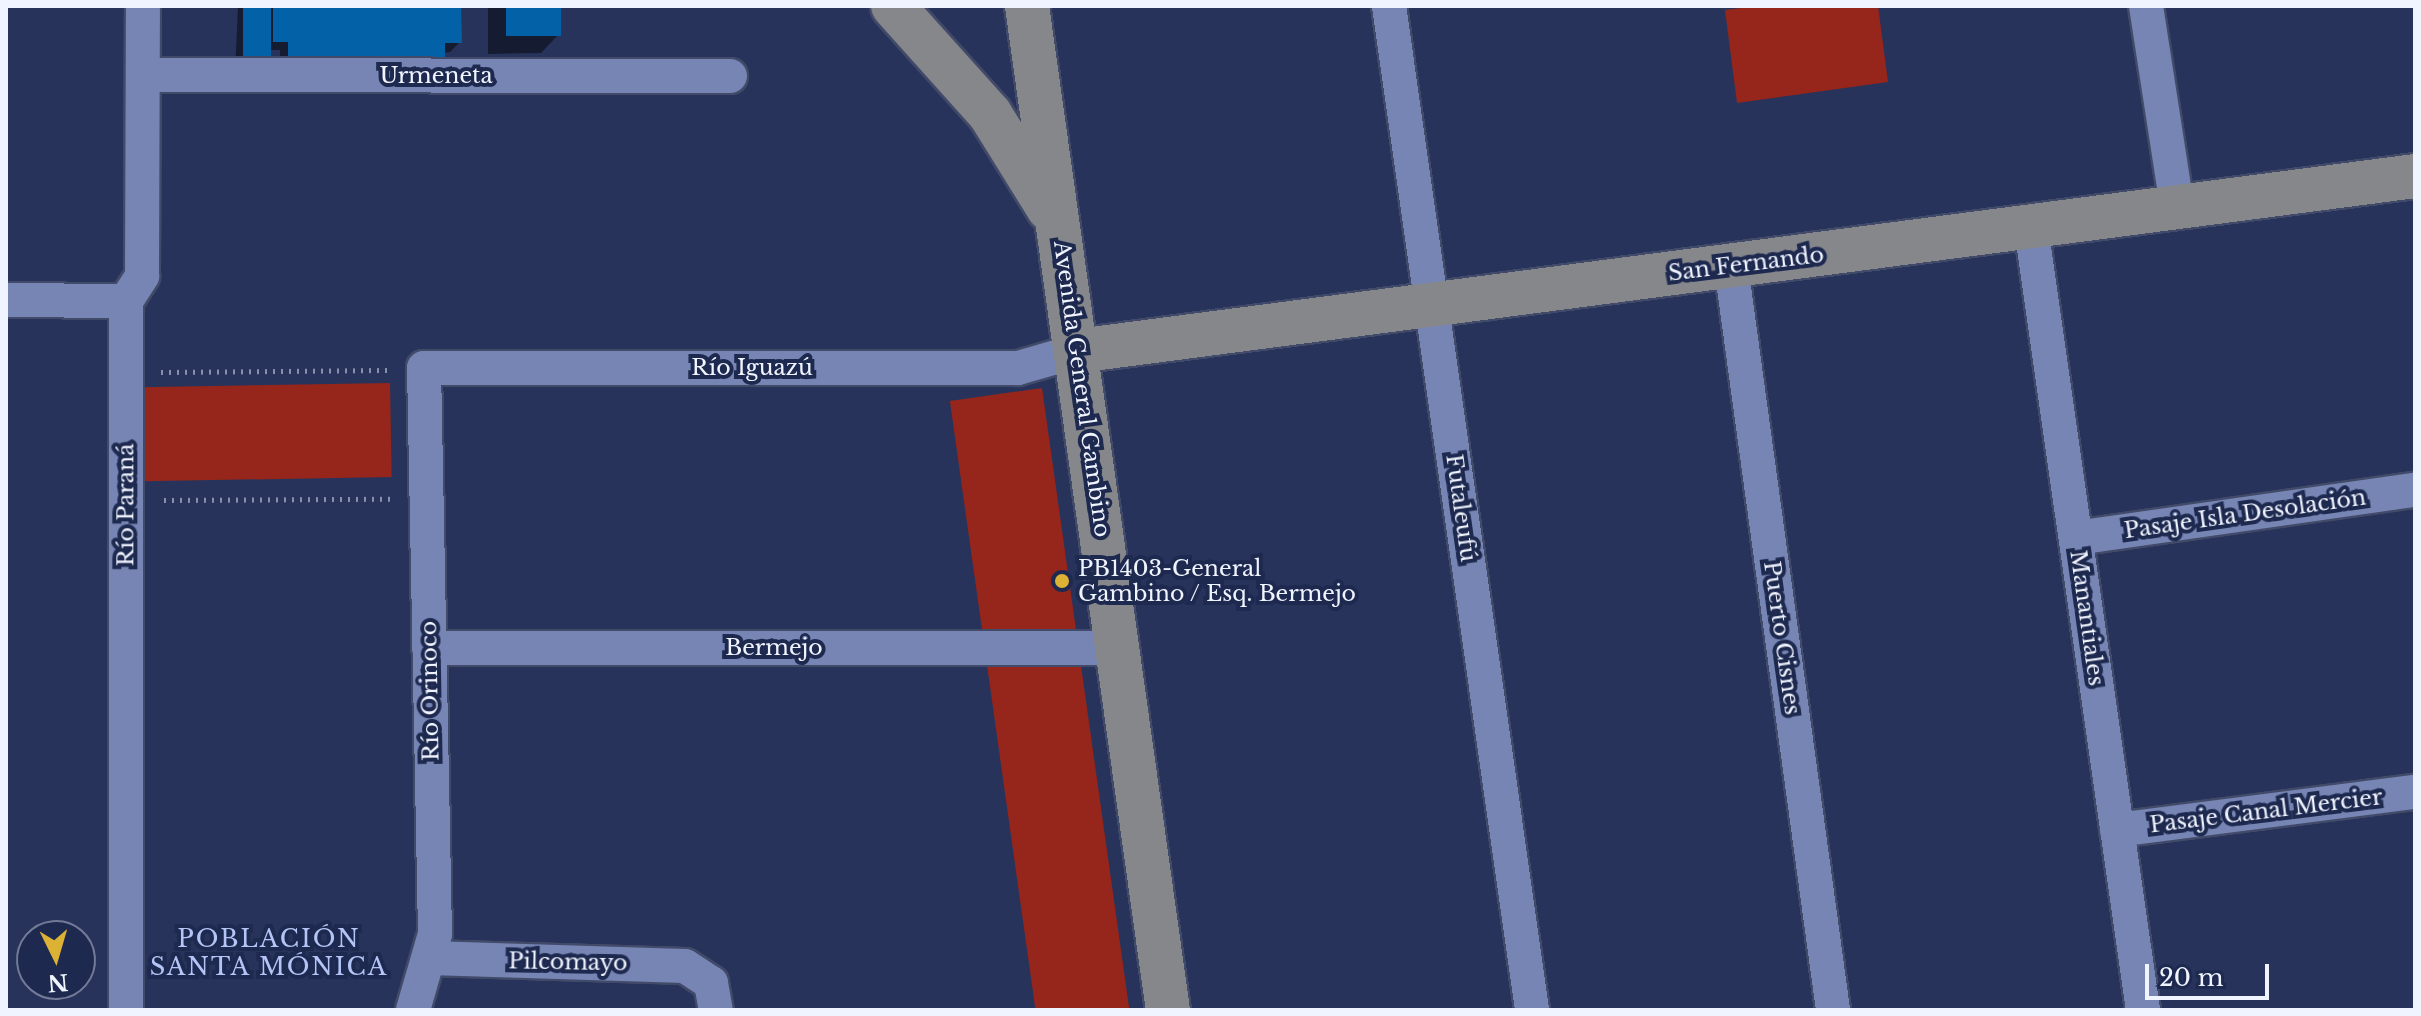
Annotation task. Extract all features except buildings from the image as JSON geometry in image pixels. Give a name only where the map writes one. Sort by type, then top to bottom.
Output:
[{"type":"street","name":"Río Paraná","points":[[126,1010],[126,301],[142,276],[143,6]]},
{"type":"street","points":[[893,6],[990,114],[1059,227]]},
{"type":"street","name":"Avenida General Gambino","points":[[1027,6],[1168,1010]]},
{"type":"street","name":"Futaleufú","points":[[1389,6],[1532,1010]]},
{"type":"street","points":[[2146,6],[2177,207]]},
{"type":"street","name":"Urmeneta","points":[[143,75],[730,76]]},
{"type":"street","name":"San Fernando","points":[[1077,351],[2415,176]]},
{"type":"street","name":"Manantiales","points":[[2031,227],[2143,1010]]},
{"type":"street","name":"Puerto Cisnes","points":[[1731,266],[1833,1010]]},
{"type":"street","points":[[6,300],[126,301]]},
{"type":"street","name":"Río Iguazú","points":[[424,368],[1018,368],[1077,351]]},
{"type":"street","name":"Río Orinoco","points":[[413,1010],[430,958],[424,368]]},
{"type":"street","name":"Pasaje Isla Desolación","points":[[2076,538],[2415,490]]},
{"type":"street","name":"Bermejo","points":[[429,648],[1118,648]]},
{"type":"street","name":"Pasaje Canal Mercier","points":[[2117,830],[2415,792]]},
{"type":"street","name":"Pilcomayo","points":[[430,958],[674,964],[704,975],[716,1010]]},
{"type":"path","points":[[125,372],[424,368]]},
{"type":"path","points":[[126,500],[427,499]]},
{"type":"shaded area","points":[[1757,6],[1878,6],[1888,82],[1737,103],[1725,10]]},
{"type":"shaded area","points":[[390,383],[392,477],[142,481],[140,387]]},
{"type":"shaded area","points":[[1042,388],[1129,1010],[1036,1010],[950,401]]},
{"type":"place","name":"PB1403-General Gambino / Esq. Bermejo","points":[[1062,581]]},
{"type":"district","name":"POBLACIÓN SANTA MÓNICA","points":[[269,953]]}]
